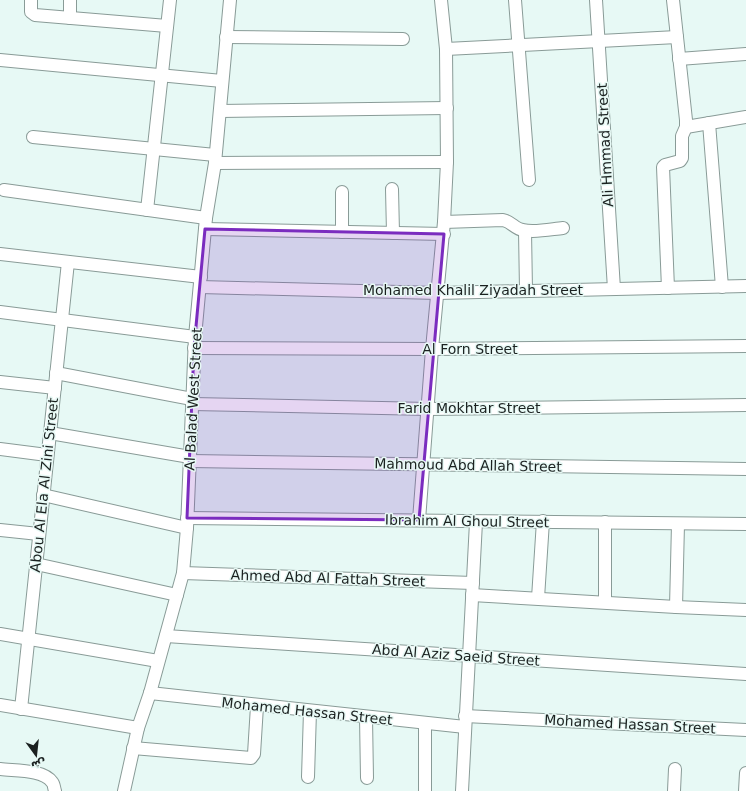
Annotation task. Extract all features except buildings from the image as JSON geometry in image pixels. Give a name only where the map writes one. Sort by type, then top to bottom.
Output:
[{"type":"street","points":[[31,0],[31,12],[35,15],[167,26]]},
{"type":"street","points":[[70,0],[70,18]]},
{"type":"street","points":[[147,210],[170,0]]},
{"type":"street","name":"Al Balad West Street","points":[[124,791],[138,728],[150,693],[183,573],[187,523],[194,342],[206,223],[215,159],[230,0]]},
{"type":"street","points":[[419,520],[432,349],[444,234],[447,162],[447,108],[446,49],[441,0]]},
{"type":"street","points":[[515,0],[529,180]]},
{"type":"street","name":"Ali Hmmad Street","points":[[596,0],[614,289]]},
{"type":"street","points":[[668,288],[663,167],[665,165],[680,161],[683,155],[682,136],[686,127],[677,37],[676,0]]},
{"type":"street","points":[[226,37],[403,39]]},
{"type":"street","points":[[446,49],[677,37]]},
{"type":"street","points":[[679,59],[746,54]]},
{"type":"street","points":[[0,60],[222,81]]},
{"type":"street","points":[[220,111],[447,108]]},
{"type":"street","points":[[686,127],[746,117]]},
{"type":"street","points":[[709,123],[722,287]]},
{"type":"street","points":[[33,137],[154,149],[215,159],[447,162]]},
{"type":"street","points":[[392,189],[393,233]]},
{"type":"street","points":[[4,190],[147,210],[206,223],[342,232],[444,234]]},
{"type":"street","points":[[342,192],[342,232]]},
{"type":"street","points":[[444,222],[504,220],[516,228],[525,231],[563,228]]},
{"type":"street","points":[[525,231],[526,290]]},
{"type":"street","name":"Mohamed Khalil Ziyadah Street","points":[[0,254],[68,262],[201,282],[438,293],[746,286]]},
{"type":"street","name":"Abou Al Ela Al Zini Street","points":[[21,709],[68,262]]},
{"type":"street","name":"Al Forn Street","points":[[0,312],[62,320],[194,342],[432,349],[746,346]]},
{"type":"street","name":"Farid Mokhtar Street","points":[[56,373],[192,402],[428,409],[746,405]]},
{"type":"street","points":[[0,382],[55,388]]},
{"type":"street","name":"Mahmoud Abd Allah Street","points":[[50,433],[190,459],[424,465],[746,469]]},
{"type":"street","points":[[0,450],[47,455]]},
{"type":"street","name":"Ibrahim Al Ghoul Street","points":[[43,495],[187,523],[419,520],[476,522],[746,524]]},
{"type":"street","points":[[462,791],[476,522]]},
{"type":"street","points":[[538,598],[543,522]]},
{"type":"street","points":[[605,522],[605,602]]},
{"type":"street","points":[[676,607],[678,524]]},
{"type":"street","points":[[0,530],[39,534]]},
{"type":"street","points":[[36,564],[177,596]]},
{"type":"street","name":"Ahmed Abd Al Fattah Street","points":[[183,573],[472,589],[538,598],[746,610]]},
{"type":"street","points":[[0,634],[158,660]]},
{"type":"street","name":"Abd Al Aziz Saeid Street","points":[[166,636],[746,674]]},
{"type":"street","name":"Mohamed Hassan Street","points":[[150,693],[366,718],[426,723],[465,721],[746,730]]},
{"type":"street","points":[[0,706],[138,728]]},
{"type":"street","points":[[133,748],[251,758],[254,754],[258,706]]},
{"type":"street","points":[[308,777],[310,711]]},
{"type":"street","points":[[366,718],[367,778]]},
{"type":"street","points":[[426,723],[425,791],[433,791]]},
{"type":"street","points":[[0,769],[35,772],[45,776],[53,782],[55,791]]},
{"type":"street","points":[[674,791],[675,769]]},
{"type":"street","points":[[745,791],[746,773]]},
{"type":"highlighted area","points":[[205,229],[444,234],[419,520],[187,518],[194,348]]}]
